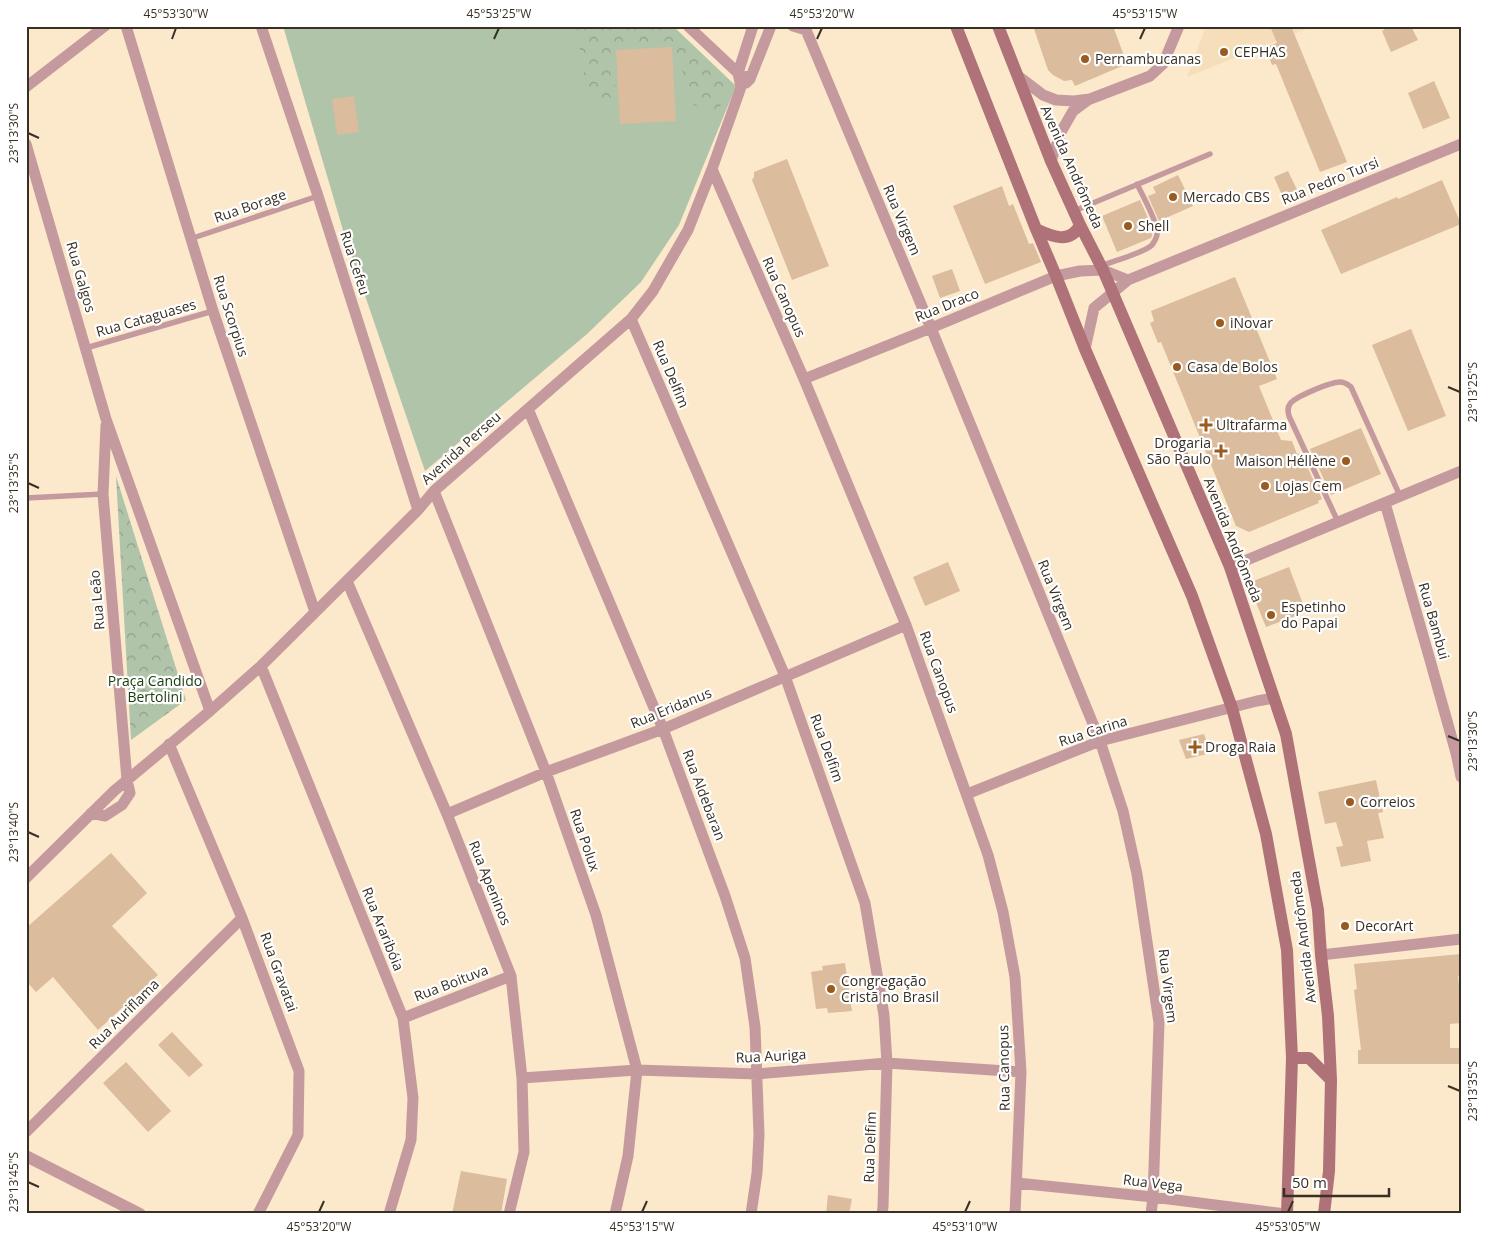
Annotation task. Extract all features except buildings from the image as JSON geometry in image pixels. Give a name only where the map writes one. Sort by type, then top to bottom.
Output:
[{"type":"main road","name":"Avenida Andrômeda","points":[[956,26],[1085,349],[1192,596],[1232,708],[1266,834],[1287,950],[1292,1058],[1286,1214]]},
{"type":"main road","name":"Avenida Andrômeda","points":[[998,26],[1051,161],[1113,292],[1230,567],[1286,734],[1318,910],[1328,1016],[1331,1080],[1329,1171],[1324,1214]]},
{"type":"main road","points":[[1036,229],[1052,237],[1064,237],[1077,231],[1080,225]]},
{"type":"main road","points":[[1292,1058],[1309,1058],[1331,1080]]},
{"type":"street","points":[[26,87],[105,26]]},
{"type":"street","name":"Rua Scorpius","points":[[126,26],[213,311],[315,612]]},
{"type":"street","name":"Rua Cefeu","points":[[260,26],[318,196],[418,510]]},
{"type":"street","points":[[688,26],[738,73],[750,79]]},
{"type":"street","name":"Avenida Perseu","points":[[26,878],[126,780],[261,666],[418,510],[434,491],[631,319],[653,291],[688,230],[712,169],[740,87],[738,73],[753,26]]},
{"type":"street","points":[[740,87],[750,79],[771,26]]},
{"type":"street","name":"Rua Virgem","points":[[793,26],[806,28],[1100,741],[1123,811],[1137,874],[1159,1023],[1151,1214]]},
{"type":"street","points":[[1018,76],[1044,95],[1056,100],[1074,101],[1090,99],[1150,76],[1162,64],[1179,26]]},
{"type":"street","points":[[1051,161],[1061,132],[1073,111],[1090,99]]},
{"type":"street","name":"Rua Galgos","points":[[26,144],[106,418]]},
{"type":"street","name":"Rua Pedro Tursi","points":[[1085,349],[1094,308],[1128,280],[1461,144]]},
{"type":"street","name":"Rua Canopus","points":[[712,169],[804,379],[906,625],[988,855],[1004,912],[1015,977],[1021,1072],[1015,1214]]},
{"type":"street","points":[[1102,268],[1128,280]]},
{"type":"street","name":"Rua Draco","points":[[804,379],[1056,276],[1102,268]]},
{"type":"street","name":"Rua Delfim","points":[[631,319],[785,676],[865,903],[884,1015],[887,1064],[882,1214]]},
{"type":"street","name":"Rua Aldebaran","points":[[528,409],[663,729],[725,896],[745,958],[755,1027],[759,1134],[757,1172],[751,1214]]},
{"type":"street","points":[[106,418],[210,711]]},
{"type":"street","name":"Rua Leão","points":[[106,418],[103,494],[126,780]]},
{"type":"street","points":[[1230,567],[1461,471]]},
{"type":"street","name":"Rua Polux","points":[[434,491],[546,772],[596,915],[637,1070],[628,1156],[615,1214]]},
{"type":"street","name":"Rua Bambui","points":[[1384,502],[1430,660],[1461,776]]},
{"type":"street","name":"Rua Apeninos","points":[[347,581],[446,814],[511,976],[522,1078],[524,1152],[509,1214]]},
{"type":"street","name":"Rua Eridanus","points":[[446,814],[546,772],[663,729],[906,625]]},
{"type":"street","name":"Rua Araribóia","points":[[261,666],[403,1018],[412,1098],[411,1140],[390,1214]]},
{"type":"street","name":"Rua Carina","points":[[967,794],[1100,741],[1274,698]]},
{"type":"street","name":"Rua Gravatai","points":[[170,744],[242,918],[299,1071],[298,1135],[258,1214]]},
{"type":"street","points":[[91,813],[105,816],[122,805],[130,793],[126,780]]},
{"type":"street","name":"Rua Auriflama","points":[[26,1132],[242,918]]},
{"type":"street","points":[[1321,955],[1461,939]]},
{"type":"street","name":"Rua Boituva","points":[[403,1018],[511,976]]},
{"type":"street","name":"Rua Auriga","points":[[522,1078],[637,1070],[757,1074],[887,1064],[1021,1072]]},
{"type":"street","points":[[26,1156],[140,1214]]},
{"type":"street","name":"Rua Vega","points":[[1017,1183],[1153,1197],[1286,1214]]},
{"type":"lane","points":[[1074,210],[1210,154]]},
{"type":"lane","points":[[1102,268],[1143,250],[1152,244],[1157,237],[1158,231],[1155,223],[1137,184]]},
{"type":"lane","name":"Rua Borage","points":[[190,239],[318,196]]},
{"type":"lane","name":"Rua Cataguases","points":[[86,348],[213,311]]},
{"type":"lane","points":[[1338,522],[1292,423],[1288,409],[1294,399],[1338,382],[1351,386],[1400,496]]},
{"type":"lane","points":[[26,498],[103,494]]},
{"type":"shaded area","name":"CEPHAS","points":[[1206,26],[1314,26],[1187,77]]},
{"type":"green space","points":[[283,26],[673,26],[736,86],[679,225],[641,282],[587,334],[425,471],[345,237]]},
{"type":"green space","points":[[576,26],[658,26],[727,84],[718,114],[693,105],[675,47],[613,47],[616,103],[589,104]]},
{"type":"green space","name":"Praça Candido Bertolini","points":[[116,476],[186,700],[131,740]]},
{"type":"place","name":"CEPHAS","points":[[1224,52]]},
{"type":"place","name":"Pernambucanas","points":[[1085,59]]},
{"type":"place","name":"Mercado CBS","points":[[1173,197]]},
{"type":"place","name":"Shell","points":[[1128,226]]},
{"type":"place","name":"iNovar","points":[[1220,323]]},
{"type":"place","name":"Casa de Bolos","points":[[1177,367]]},
{"type":"place","name":"Ultrafarma","points":[[1206,425]]},
{"type":"place","name":"Drogaria São Paulo","points":[[1221,451]]},
{"type":"place","name":"Maison Héllène","points":[[1346,461]]},
{"type":"place","name":"Lojas Cem","points":[[1265,486]]},
{"type":"place","name":"Espetinho do Papai","points":[[1271,615]]},
{"type":"place","name":"Droga Raia","points":[[1195,747]]},
{"type":"place","name":"Correios","points":[[1350,802]]},
{"type":"place","name":"DecorArt","points":[[1345,926]]},
{"type":"place","name":"Congregação Cristã no Brasil","points":[[831,989]]}]
